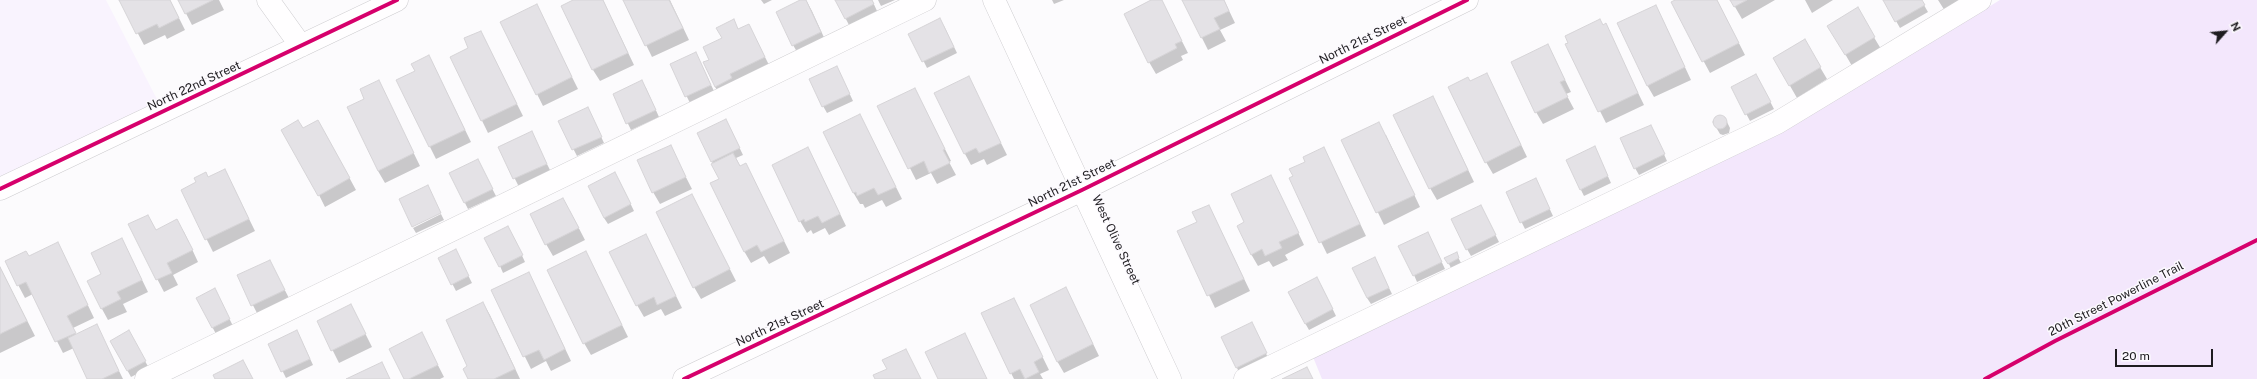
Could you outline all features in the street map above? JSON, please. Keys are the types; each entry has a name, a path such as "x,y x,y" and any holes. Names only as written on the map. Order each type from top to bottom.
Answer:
{"street":[{"path":"268,0 301,46"},
{"name":"North 22nd Street","path":"0,189 397,0"},
{"path":"146,379 924,0"},
{"name":"West Olive Street","path":"994,0 1170,379"},
{"name":"North 21st Street","path":"684,379 1082,190 1467,0"},
{"path":"1245,379 1777,123 1980,0"}],"shaded area":[{"path":"0,0 106,0 163,111 0,189"},
{"path":"2000,0 2257,0 2257,379 1322,379 1313,357 1788,129"}],"building":[{"path":"119,0 170,0 179,18 159,28 157,24 136,34"},
{"path":"178,0 213,0 185,14"},
{"path":"573,0 603,0 628,53 592,70 561,6"},
{"path":"623,0 669,0 683,28 645,46"},
{"path":"800,0 806,0 821,32 792,46 776,12"},
{"path":"835,0 872,0 874,4 845,19"},
{"path":"1151,0 1162,0 1182,41 1175,44 1177,48 1148,63 1124,14"},
{"path":"1182,0 1224,0 1229,11 1214,18 1220,29 1201,38"},
{"path":"1675,0 1717,0 1739,43 1702,62 1671,2"},
{"path":"1730,0 1747,0 1734,7"},
{"path":"1883,0 1922,0 1925,5 1895,22"},
{"path":"537,4 572,77 536,95 500,22"},
{"path":"1656,5 1685,67 1647,86 1617,23"},
{"path":"1858,7 1875,37 1845,55 1827,26"},
{"path":"940,18 954,47 922,62 908,34"},
{"path":"734,19 738,29 749,24 765,57 730,74 732,78 715,87 703,62 709,60 703,47 722,38 716,28"},
{"path":"1600,19 1603,25 1606,23 1638,93 1598,112 1565,44 1568,43 1565,36"},
{"path":"481,31 517,104 481,121 450,57 468,48 464,38"},
{"path":"1805,39 1821,67 1789,86 1773,58"},
{"path":"1548,44 1565,80 1560,82 1568,97 1535,113 1511,62"},
{"path":"696,52 711,85 685,97 670,64"},
{"path":"429,55 465,130 429,147 396,80 415,71 411,64"},
{"path":"837,66 850,94 822,107 809,79"},
{"path":"1487,73 1521,145 1485,163 1448,87 1468,77 1470,81"},
{"path":"1756,74 1771,102 1745,115 1731,87"},
{"path":"969,76 1001,143 979,153 976,148 964,154 934,93"},
{"path":"379,80 414,153 378,171 347,107 364,99 360,89"},
{"path":"642,80 656,110 626,124 613,94"},
{"path":"915,88 945,149 943,150 950,163 929,173 924,161 908,169 877,106"},
{"path":"1433,96 1468,170 1429,189 1393,115"},
{"path":"588,107 602,137 572,150 558,121"},
{"path":"860,114 896,187 878,195 874,188 857,196 856,192 853,193 823,132"},
{"path":"1720,115 1725,117 1727,122 1725,127 1720,129 1715,127 1713,122 1715,117"},
{"path":"726,119 740,148 711,162 697,133"},
{"path":"298,120 303,128 318,120 350,178 318,196 281,130"},
{"path":"1379,122 1415,195 1376,213 1341,140"},
{"path":"1651,125 1665,154 1634,169 1620,138"},
{"path":"532,131 547,164 513,179 498,147"},
{"path":"671,145 686,177 652,193 637,160"},
{"path":"1595,146 1608,176 1580,190 1566,160"},
{"path":"808,147 840,214 822,223 818,216 805,222 804,219 799,222 772,165"},
{"path":"1324,147 1360,224 1319,243 1289,178 1293,176 1289,169 1305,162 1303,157"},
{"path":"733,153 740,166 746,163 784,241 761,252 757,245 744,252 710,183 719,179 711,164"},
{"path":"478,159 493,189 464,203 449,173"},
{"path":"225,169 249,219 205,240 181,190 196,182 194,178 206,172 208,177"},
{"path":"615,172 631,204 604,218 588,186"},
{"path":"1271,175 1299,233 1279,242 1282,248 1265,256 1262,249 1251,255 1237,226 1244,222 1231,194"},
{"path":"1536,178 1550,209 1520,223 1506,192"},
{"path":"428,185 441,213 412,227 399,199"},
{"path":"692,194 730,269 693,288 656,212"},
{"path":"563,198 579,228 545,245 530,214"},
{"path":"1209,205 1244,279 1207,296 1177,231 1197,222 1192,212"},
{"path":"1481,205 1496,235 1466,250 1451,219"},
{"path":"148,215 156,230 177,219 193,250 167,263 172,273 156,280 128,224"},
{"path":"508,226 523,255 499,267 484,238"},
{"path":"1428,232 1442,262 1413,276 1398,246"},
{"path":"646,234 676,296 657,305 654,297 636,306 609,252"},
{"path":"122,238 142,280 117,292 121,299 101,309 87,281 101,274 91,253"},
{"path":"58,242 88,305 67,316 76,333 55,342 26,282 17,286 5,261 26,251 29,256"},
{"path":"456,249 469,276 451,285 438,258"},
{"path":"586,251 622,325 583,344 547,270"},
{"path":"1457,252 1459,258 1448,264 1444,258"},
{"path":"1375,257 1389,288 1367,298 1352,268"},
{"path":"270,260 285,290 251,306 237,275"},
{"path":"0,267 27,321 0,334"},
{"path":"529,272 565,349 544,360 539,350 523,357 491,290"},
{"path":"1317,277 1333,309 1305,324 1288,292"},
{"path":"1066,287 1093,344 1057,362 1030,305"},
{"path":"215,288 230,319 212,328 196,298"},
{"path":"1014,298 1043,357 1034,362 1039,372 1025,379 1020,369 1010,374 981,313"},
{"path":"483,302 515,369 494,379 468,379 463,369 467,366 446,320"},
{"path":"351,304 366,334 331,351 317,321"},
{"path":"1252,322 1267,353 1236,368 1221,337"},
{"path":"97,324 119,371 102,379 87,379 68,338"},
{"path":"129,330 146,361 127,371 110,341"},
{"path":"297,330 310,359 281,372 268,344"},
{"path":"422,332 438,365 409,379 404,379 389,349"},
{"path":"965,333 987,379 938,379 925,352"},
{"path":"906,349 921,379 875,379 873,375 887,369 882,360"},
{"path":"243,360 253,379 215,379 213,375"},
{"path":"382,362 390,379 346,379"},
{"path":"1307,367 1313,379 1282,379"}],"cycle path":[{"path":"0,189 397,0"},
{"path":"684,379 1082,190 1467,0"},
{"name":"20th Street Powerline Trail","path":"1985,379 2055,341 2257,240"}]}
